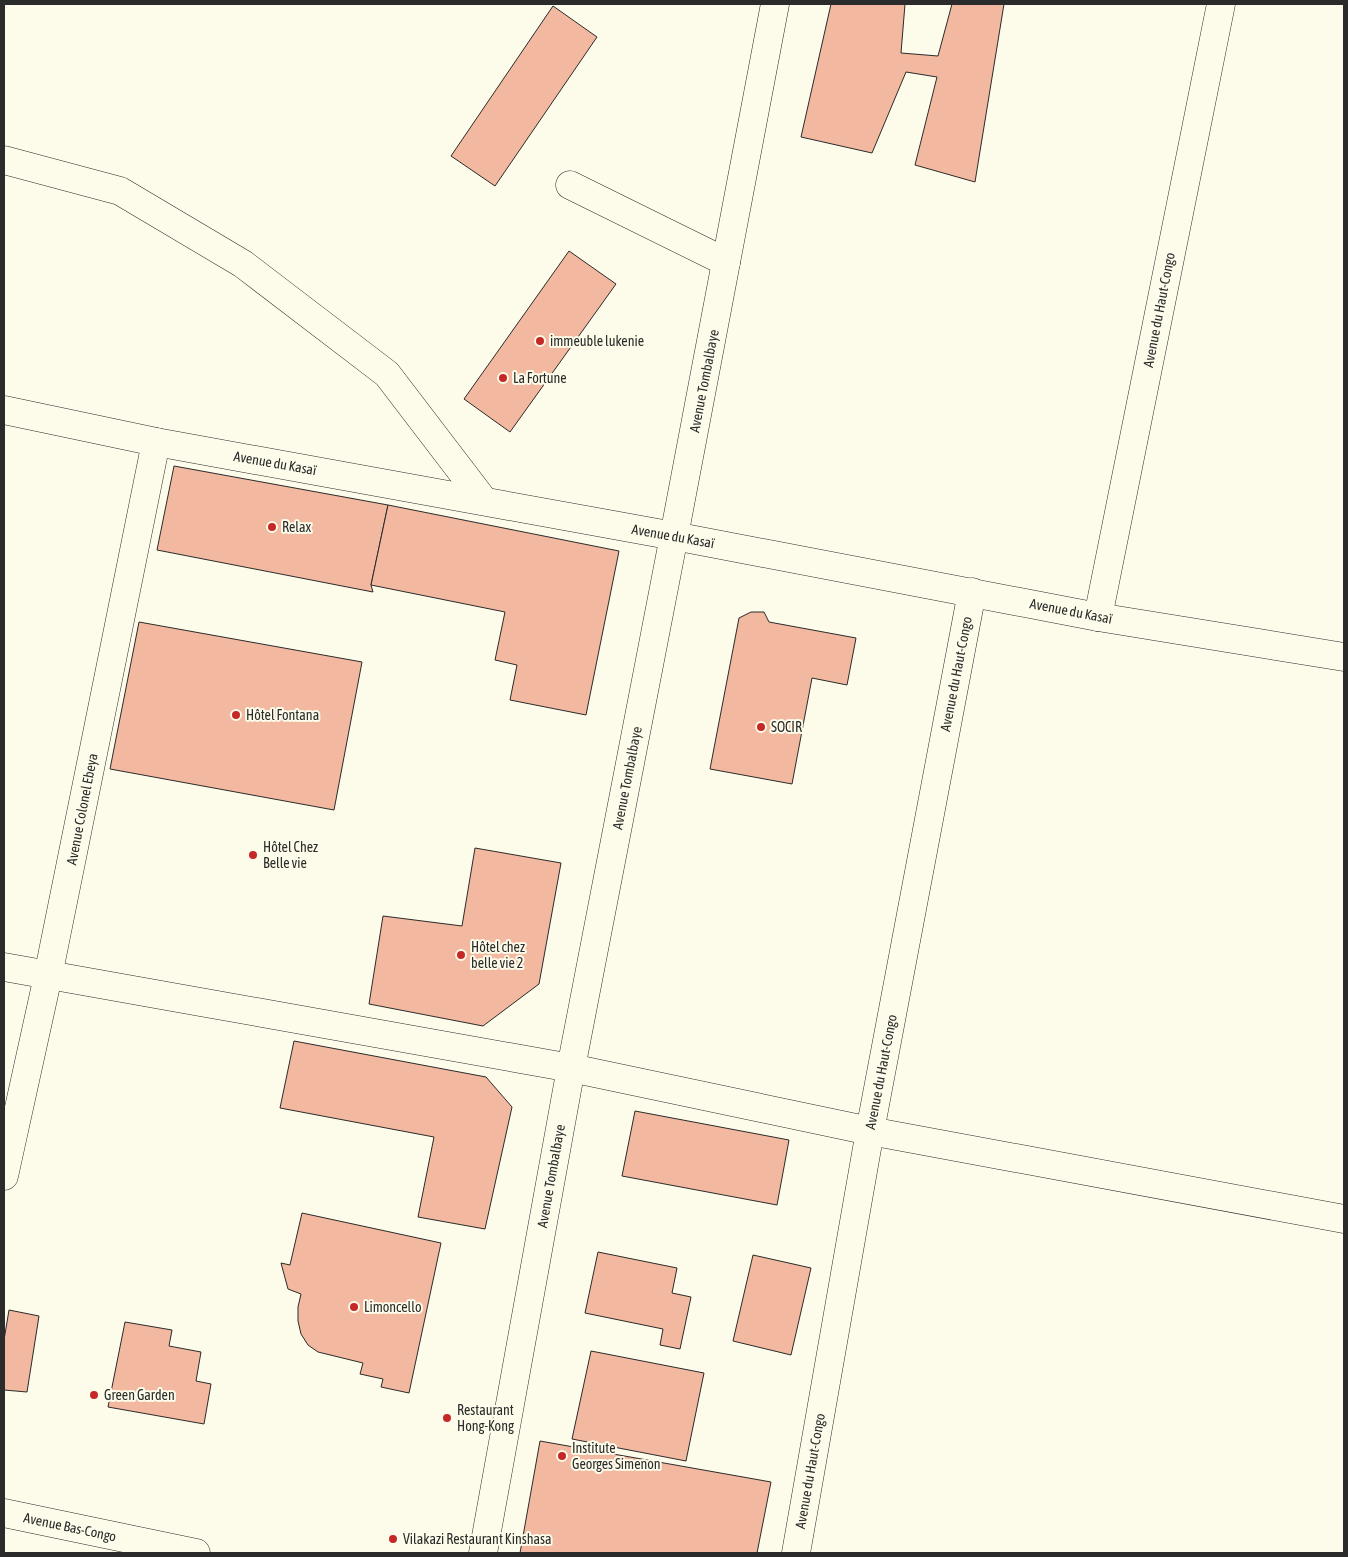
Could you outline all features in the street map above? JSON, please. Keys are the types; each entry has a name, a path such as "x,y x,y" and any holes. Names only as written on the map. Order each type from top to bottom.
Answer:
{"street":[{"name":"Avenue Tombalbaye","path":"483,1553 571,1068 775,4"},
{"name":"Avenue du Haut-Congo","path":"1098,617 1220,4"},
{"path":"4,160 120,191 242,264 387,374 484,501"},
{"path":"570,185 726,262"},
{"name":"Avenue du Kasaï","path":"4,410 156,442 674,536 1098,617 1344,657"},
{"name":"Avenue Colonel Ebeya","path":"4,1176 48,976 156,442"},
{"name":"Avenue du Haut-Congo","path":"796,1553 870,1131 972,592"},
{"path":"4,967 571,1068 870,1131 1344,1219"},
{"name":"Avenue Bas-Congo","path":"4,1513 196,1553"}],"building":[{"path":"831,4 905,4 901,53 938,56 952,4 1004,4 975,182 915,165 937,77 906,72 872,153 801,137"},
{"path":"553,6 597,37 495,186 451,156"},
{"name":"immeuble lukenie","path":"569,251 616,284 510,432 464,399"},
{"name":"Relax","path":"174,466 388,505 371,585 373,592 157,550"},
{"path":"388,505 619,551 586,715 510,700 517,665 495,660 505,612 371,585"},
{"name":"SOCIR","path":"751,612 764,612 769,622 856,638 847,685 812,678 792,784 710,769 739,618"},
{"name":"Hôtel Fontana","path":"139,622 362,662 334,810 110,769"},
{"name":"Hôtel chez belle vie 2","path":"475,848 561,863 539,984 483,1026 369,1004 383,916 462,926"},
{"path":"294,1041 486,1077 512,1107 485,1229 418,1217 434,1137 280,1108"},
{"path":"635,1111 789,1140 777,1205 622,1176"},
{"path":"302,1213 441,1243 409,1393 381,1387 383,1379 360,1374 363,1363 318,1352 308,1345 301,1334 298,1321 298,1307 301,1294 288,1289 281,1263 290,1265"},
{"path":"598,1252 677,1268 672,1293 691,1297 680,1349 660,1345 663,1329 585,1313"},
{"path":"753,1255 811,1268 791,1355 733,1341"},
{"path":"9,1310 39,1316 27,1392 4,1390 4,1340"},
{"path":"125,1322 172,1330 169,1346 201,1352 196,1381 211,1384 204,1424 108,1407"},
{"path":"591,1351 704,1373 686,1461 572,1439"},
{"path":"540,1441 771,1482 757,1553 520,1553"}],"place":[{"name":"immeuble lukenie","path":"540,341"},
{"name":"La Fortune","path":"503,378"},
{"name":"Relax","path":"272,527"},
{"name":"Hôtel Fontana","path":"236,715"},
{"name":"SOCIR","path":"761,727"},
{"name":"Hôtel Chez Belle vie","path":"253,855"},
{"name":"Hôtel chez belle vie 2","path":"461,955"},
{"name":"Limoncello","path":"354,1307"},
{"name":"Green Garden","path":"94,1395"},
{"name":"Restaurant Hong-Kong","path":"447,1418"},
{"name":"Institute Georges Simenon","path":"562,1456"},
{"name":"Vilakazi Restaurant Kinshasa","path":"393,1539"}]}
